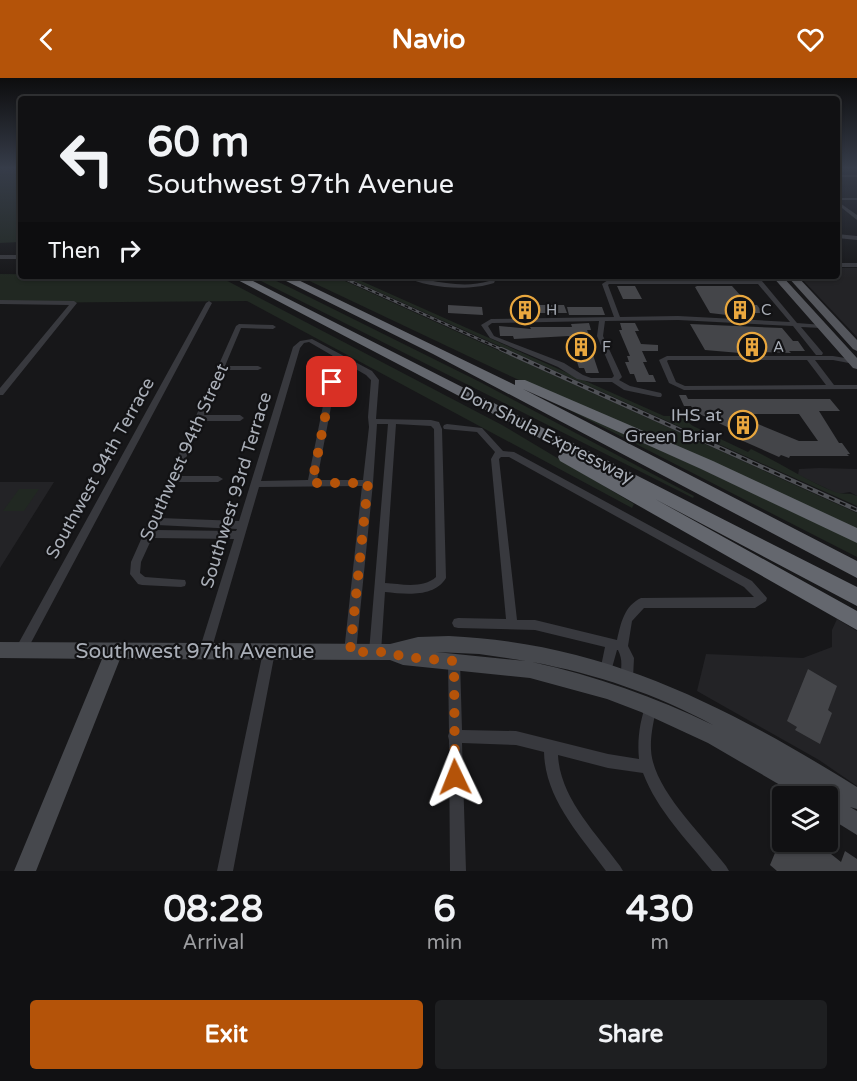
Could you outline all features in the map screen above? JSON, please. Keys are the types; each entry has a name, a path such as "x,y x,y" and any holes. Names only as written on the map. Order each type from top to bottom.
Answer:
{"highway":[{"name":"Don Shula Expressway","path":"241,279 524,423 857,597"},
{"name":"Don Shula Expressway","path":"287,279 438,351 857,570"},
{"path":"438,351 468,360 626,429 857,536"},
{"path":"524,423 546,445 857,621"}],"main road":[{"path":"780,279 855,363"},
{"path":"795,279 857,347"}],"street":[{"path":"841,204 857,218"},
{"path":"840,236 857,238"},
{"path":"0,257 18,257"},
{"path":"840,265 857,265"},
{"path":"417,279 433,284 483,285 492,279"},
{"path":"618,320 605,284 610,281 760,282 819,353"},
{"path":"0,302 74,303 0,393"},
{"name":"Southwest 94th Terrace","path":"21,650 209,303"},
{"path":"658,395 627,388 614,380 591,380 580,377 561,365 520,346 493,338 484,325 490,321 662,319 819,323"},
{"path":"662,319 666,327"},
{"path":"602,320 600,336 618,377 614,380"},
{"name":"Southwest 94th Street","path":"181,583 149,582 138,578 135,572 136,562 239,326 273,327"},
{"name":"Southwest 93rd Terrace","path":"205,651 297,347 304,341 314,342 338,355"},
{"path":"312,483 338,355 375,378 376,421 350,652"},
{"path":"855,363 834,358 666,358 663,360 673,383 684,388 857,387"},
{"path":"809,358 832,387"},
{"path":"221,368 258,368"},
{"path":"200,418 240,418"},
{"path":"376,421 435,423 438,429 441,579 429,588 381,587"},
{"path":"383,652 381,587 392,422"},
{"path":"447,427 479,430 500,453 511,454 748,584 762,598 752,603 641,603 627,618 606,671"},
{"path":"500,453 495,459 512,623"},
{"path":"173,479 218,479"},
{"path":"255,484 368,483"},
{"path":"154,521 241,530"},
{"path":"149,534 241,530"},
{"path":"458,623 512,623 553,628 617,645 628,658 627,678"},
{"name":"Southwest 97th Avenue","path":"0,650 383,652 403,657 516,651 606,671 627,678 653,697"},
{"path":"25,871 114,651"},
{"path":"225,871 269,652"},
{"path":"454,653 458,871"},
{"name":"Southwest 97th Avenue","path":"454,653 507,667 559,676 613,692 653,697 745,730 814,786"},
{"path":"653,697 645,741 648,766 660,792 721,871"},
{"path":"454,736 504,737 608,761 648,766"},
{"path":"550,746 552,769 558,785 576,816 615,871"},
{"name":"Southwest 97th Avenue","path":"838,798 857,799"},
{"name":"Southwest 97th Avenue","path":"838,807 857,824"}],"shaded area":[{"path":"0,204 18,204 18,242 0,243"},
{"path":"840,268 857,268 857,337 802,279 840,279"},
{"path":"0,274 18,274 18,279 224,279 502,425 634,504 632,508 247,301 0,303"},
{"path":"257,279 272,279 478,381 694,496 693,498"},
{"path":"305,279 341,279 857,513 857,533 506,374"},
{"path":"350,279 357,279 664,416 680,416 693,426 748,452 751,449 824,487 838,493 857,496 857,506"},
{"path":"538,394 857,540 857,557"},
{"path":"799,469 857,469 857,496 850,492 838,494 798,475"},
{"path":"0,482 54,482 0,568"},
{"path":"19,489 39,489 24,511 3,511"},
{"path":"837,619 857,631 857,786 819,760 697,691 706,654 803,658 832,647 832,630"}],"building":[{"path":"617,286 635,286 642,299 623,299"},
{"path":"732,286 749,305 757,305 763,313 742,313 744,317 710,313 695,287"},
{"path":"448,305 482,307 483,315 448,313"},
{"path":"525,305 564,305 567,313 527,313"},
{"path":"567,307 602,307 605,315 569,315"},
{"path":"589,323 591,330 587,330 591,340 588,340 599,373 586,373 584,368 579,368 569,336 514,339 513,336 500,336 499,326 531,329 530,327 572,327 571,324"},
{"path":"620,323 635,323 639,331 635,331 641,344 658,345 658,351 642,351 647,362 643,362 649,375 653,375 656,382 637,382 634,374 630,374 625,362 629,362 627,356 630,356 619,330 622,330"},
{"path":"690,324 782,328 793,341 798,341 805,351 789,351 791,353 739,351 740,353 705,350"},
{"name":"IHS at Green Briar","path":"679,395 686,395 688,399 830,399 840,411 819,411 839,443 842,443 850,454 847,454 849,456 790,456 789,458 781,455 779,457 734,437 738,432 695,412 691,406 684,406","holes":["734,414 799,414 818,441 799,441"]},
{"path":"808,669 837,686 828,710 832,713 820,744 795,730 797,727 787,721"},
{"path":"845,851 857,859 857,871 777,871 770,865 775,852 828,852 841,862"}],"railway":[{"path":"346,279 505,351"},
{"path":"501,349 857,510"}],"place":[{"name":"H","path":"525,310"},
{"name":"C","path":"740,310"},
{"name":"F","path":"581,347"},
{"name":"A","path":"752,347"},
{"name":"IHS at Green Briar","path":"743,425"}],"route":[{"path":"332,382 312,483 368,483 350,652 390,652 403,657 454,661 455,777"}]}
